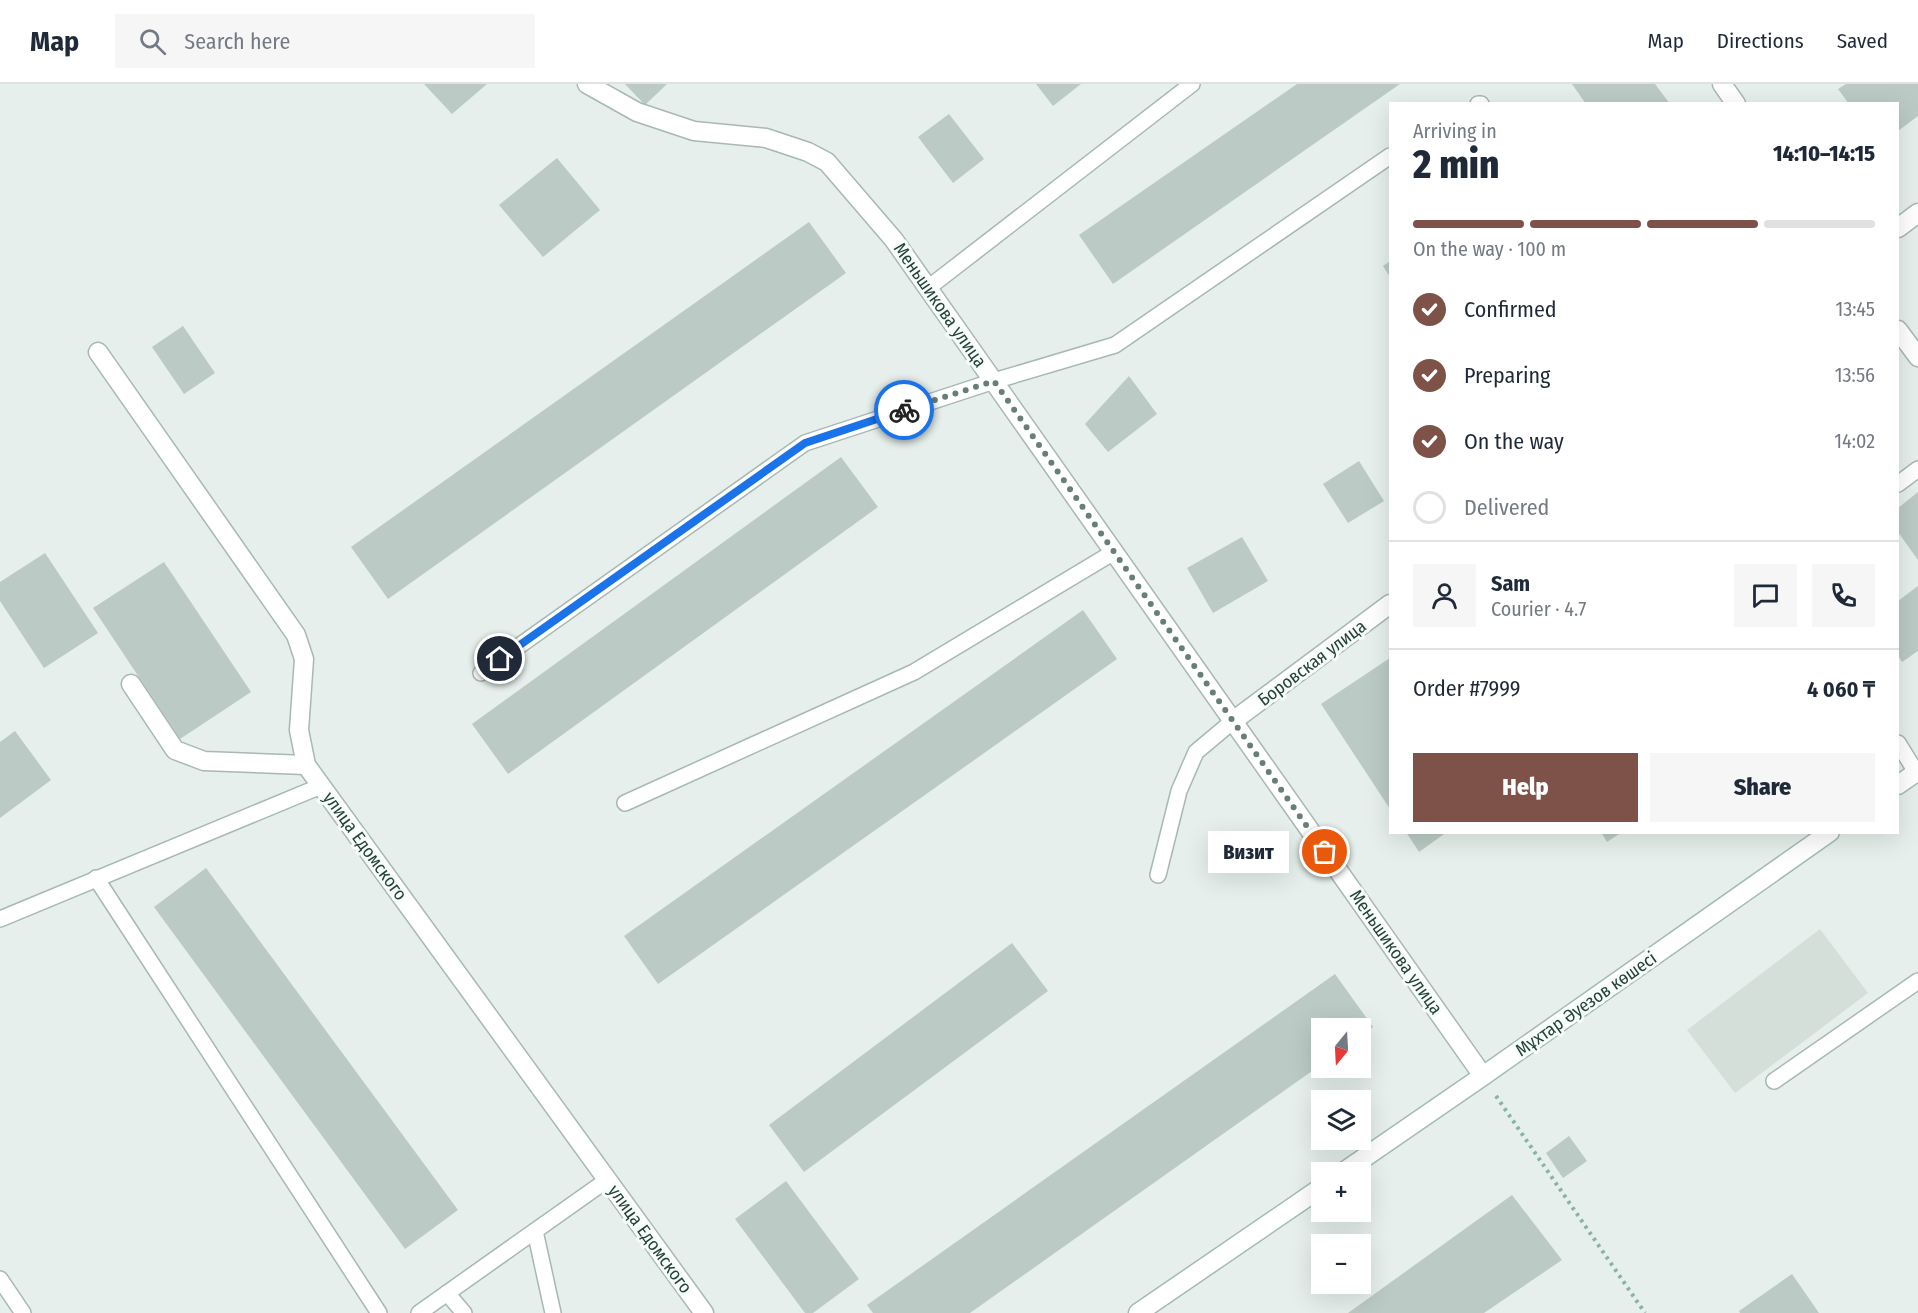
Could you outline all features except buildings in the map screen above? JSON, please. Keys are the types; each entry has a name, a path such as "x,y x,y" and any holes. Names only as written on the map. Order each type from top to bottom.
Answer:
{"street":[{"name":"Меньшикова улица","path":"587,84 637,112 694,131 766,138 808,152 827,162 894,240 1483,1076"},
{"path":"1899,227 1918,213"},
{"path":"1899,331 1918,357"},
{"name":"улица Едомского","path":"98,352 296,635 304,659 299,730 306,765 704,1313"},
{"name":"Боровская улица","path":"1233,721 1389,605"},
{"path":"131,684 175,750 204,761 306,765"},
{"path":"1899,784 1917,771"},
{"name":"Мұхтар Әуезов көшесі","path":"1358,1162 1827,834"},
{"path":"1138,1313 1311,1195"}],"lane":[{"path":"928,288 1192,84"},
{"path":"481,673 805,443 994,381 1115,345 1389,157"},
{"path":"1899,483 1918,468"},
{"path":"625,803 914,672 1113,552"},
{"path":"1158,875 1179,791 1196,752 1233,721"},
{"path":"1899,744 1917,771"},
{"path":"0,918 321,786"},
{"path":"96,878 379,1313"},
{"path":"1774,1081 1918,981"},
{"path":"419,1313 607,1180"},
{"path":"535,1231 553,1313"},
{"path":"0,1279 23,1313"},
{"path":"447,1293 464,1313"}],"path":[{"path":"1483,1076 1645,1313"}],"shaded area":[{"path":"1820,929 1868,993 1735,1093 1687,1030"}],"way so far":[{"path":"904,410 994,381 1325,852"}],"place":[{"name":"Визит","path":"1325,852"}],"route":[{"path":"500,659 805,443 904,410"}]}
